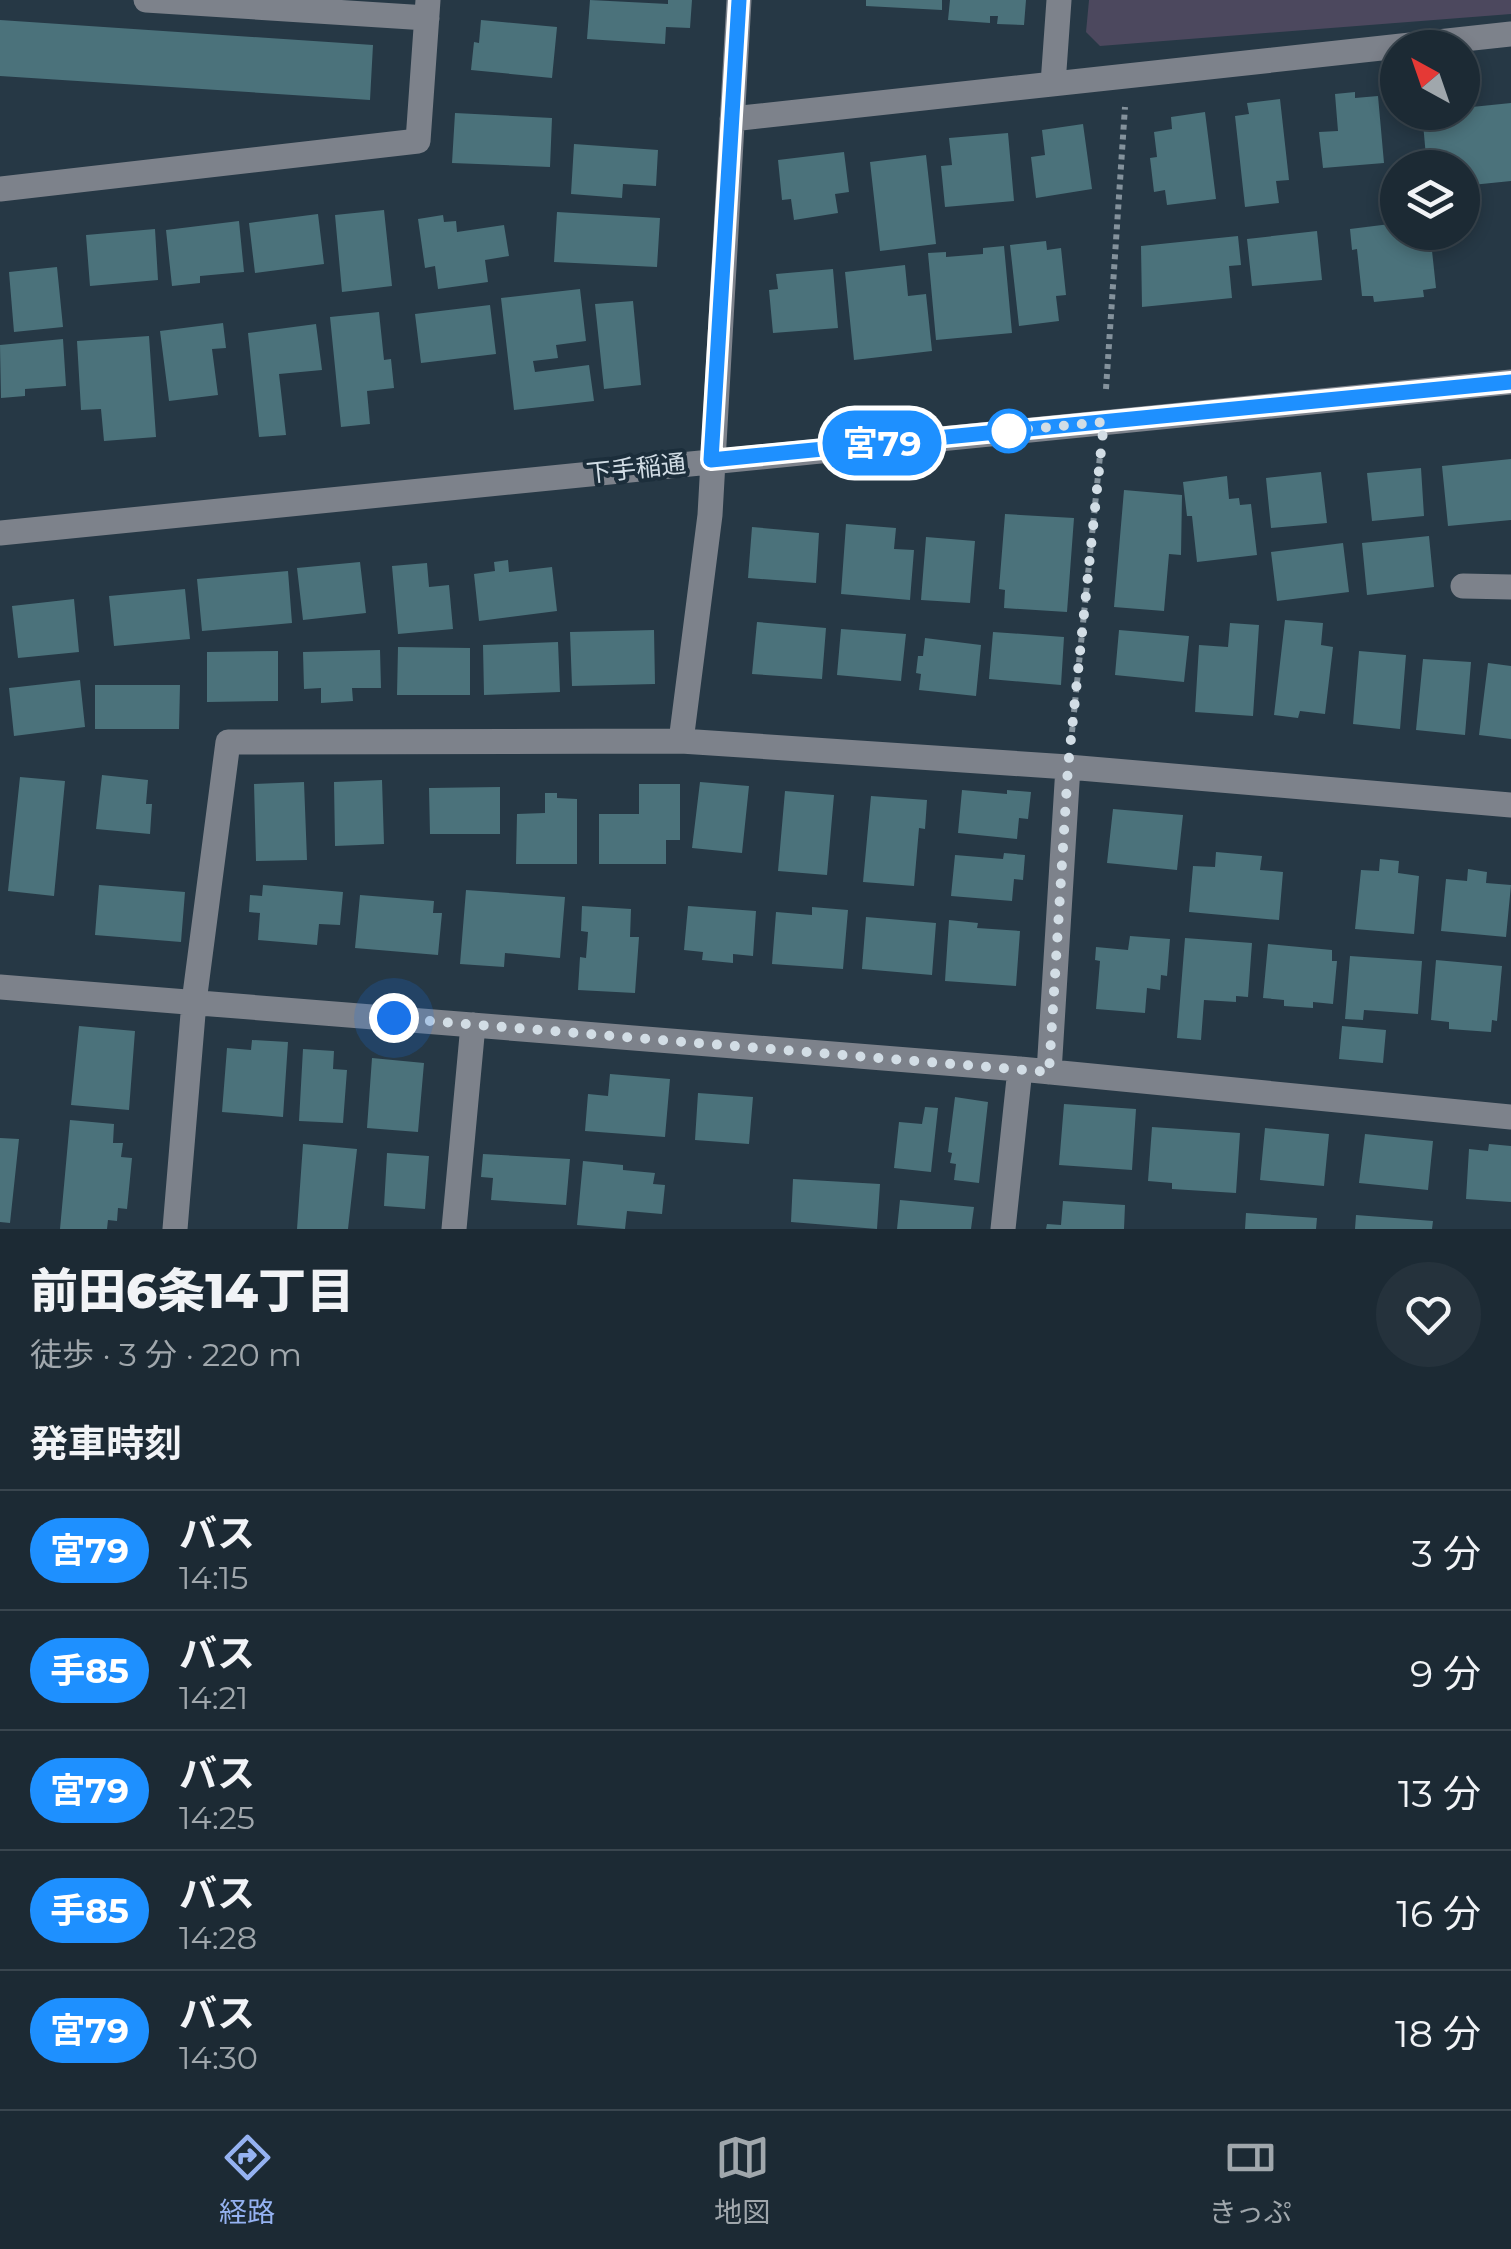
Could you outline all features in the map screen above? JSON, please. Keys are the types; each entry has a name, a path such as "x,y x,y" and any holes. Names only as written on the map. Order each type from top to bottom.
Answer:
{"street":[{"path":"0,189 418,141 427,9 146,0"},
{"path":"681,740 710,515 739,0"},
{"path":"1053,84 1059,0"},
{"path":"732,119 1511,34"},
{"name":"下手稲通","path":"0,532 1511,382"},
{"path":"1462,586 1511,587"},
{"path":"175,1229 194,1002 228,742 681,740 1068,767 1511,805"},
{"path":"1049,1072 1068,767"},
{"path":"0,987 1020,1069 1511,1117"},
{"path":"454,1229 473,1025"},
{"path":"1003,1229 1020,1069"}],"path":[{"path":"1068,767 1104,422 1127,76"}],"shaded area":[{"path":"1089,0 1511,0 1511,14 1100,46 1086,32"}],"building":[{"path":"590,0 668,4 668,0 692,0 690,28 666,27 665,44 587,39"},
{"path":"866,0 942,0 942,10 866,6"},
{"path":"950,0 1026,0 1024,25 997,24 998,16 990,16 990,23 948,20"},
{"path":"0,20 373,45 370,100 0,76"},
{"path":"481,20 557,27 552,78 471,70"},
{"path":"1355,92 1355,98 1378,96 1383,150 1380,163 1323,168 1319,132 1338,131 1335,94"},
{"path":"1280,99 1289,180 1276,181 1279,203 1245,207 1235,116 1249,114 1247,103"},
{"path":"1511,103 1511,181 1480,184 1480,150 1425,150 1424,130 1480,130 1480,106"},
{"path":"1205,112 1216,199 1167,205 1165,190 1154,192 1150,158 1157,157 1154,132 1172,129 1171,117"},
{"path":"455,113 552,118 550,167 452,163"},
{"path":"1083,124 1092,189 1036,198 1031,157 1045,155 1042,130"},
{"path":"1008,133 1014,201 945,207 941,166 952,165 949,138"},
{"path":"574,144 658,150 656,186 623,184 622,198 571,194"},
{"path":"844,152 849,192 835,194 838,213 794,220 791,199 782,200 778,160"},
{"path":"926,155 936,244 880,251 870,162"},
{"path":"384,210 392,286 342,292 335,215"},
{"path":"557,212 660,218 657,267 554,262"},
{"path":"318,214 324,264 255,273 249,223"},
{"path":"443,215 444,222 456,221 457,232 504,225 509,256 485,260 488,282 438,289 435,266 425,268 418,219"},
{"path":"239,221 244,272 200,276 200,283 172,286 166,230"},
{"path":"1380,225 1380,250 1432,250 1436,288 1423,290 1424,297 1374,302 1373,296 1362,296 1357,249 1352,250 1350,229"},
{"path":"155,229 158,280 90,286 86,235"},
{"path":"1317,231 1322,280 1252,286 1247,239"},
{"path":"1238,236 1241,265 1229,266 1232,298 1142,307 1141,246"},
{"path":"1046,241 1047,250 1061,248 1066,295 1056,296 1059,321 1019,326 1010,245"},
{"path":"1004,246 1012,333 936,340 928,253 946,252 946,257 983,254 983,248"},
{"path":"905,265 908,296 926,294 932,351 854,360 845,272"},
{"path":"57,267 63,327 14,332 9,272"},
{"path":"833,269 838,328 773,333 769,290 778,289 776,274"},
{"path":"580,289 586,341 556,345 558,358 533,361 535,372 589,365 594,401 514,410 501,298"},
{"path":"633,301 641,385 604,389 595,304"},
{"path":"490,305 496,354 421,363 415,314"},
{"path":"379,312 384,360 391,359 394,388 367,391 370,424 341,427 330,317"},
{"path":"223,323 226,348 212,349 218,395 169,401 160,331"},
{"path":"316,324 322,370 279,374 286,435 259,437 248,333"},
{"path":"149,336 156,437 104,441 101,409 81,410 77,341"},
{"path":"63,339 66,386 25,389 25,396 1,398 0,345"},
{"path":"1511,459 1511,520 1448,526 1442,466"},
{"path":"1421,468 1424,516 1372,521 1367,473"},
{"path":"1321,472 1327,523 1271,528 1266,478"},
{"path":"1227,476 1229,499 1239,498 1240,505 1251,504 1257,555 1197,562 1192,516 1187,516 1183,482"},
{"path":"1124,490 1182,495 1181,555 1169,554 1164,611 1114,607"},
{"path":"1005,514 1074,518 1067,612 1004,608 1005,590 999,589"},
{"path":"846,524 896,528 894,549 914,550 910,600 841,594"},
{"path":"752,527 819,533 816,583 748,578"},
{"path":"1429,536 1434,587 1367,595 1362,543"},
{"path":"926,537 975,541 970,603 921,600"},
{"path":"1343,543 1349,592 1277,601 1271,552"},
{"path":"508,560 509,572 552,567 557,611 479,621 474,574 495,571 494,562"},
{"path":"360,562 366,613 303,620 297,568"},
{"path":"427,563 429,587 449,585 453,629 398,634 392,566"},
{"path":"288,571 292,623 202,631 197,579"},
{"path":"185,589 190,639 114,646 109,596"},
{"path":"74,599 79,652 18,658 12,606"},
{"path":"1285,620 1323,623 1321,645 1333,647 1325,714 1300,711 1298,718 1274,715"},
{"path":"757,622 826,628 822,679 752,674"},
{"path":"1230,623 1259,625 1253,716 1195,712 1199,645 1228,647"},
{"path":"841,629 906,634 901,681 837,675"},
{"path":"654,630 655,684 572,686 570,632"},
{"path":"1119,630 1189,636 1184,682 1115,675"},
{"path":"993,632 1064,637 1061,685 989,679"},
{"path":"925,638 981,645 976,696 919,690 921,674 916,673"},
{"path":"558,642 560,692 484,695 483,645"},
{"path":"398,647 470,648 470,695 397,695"},
{"path":"380,650 381,688 352,688 353,701 321,703 321,688 304,689 303,652"},
{"path":"278,651 278,701 207,702 207,652"},
{"path":"1359,651 1406,655 1400,729 1353,724"},
{"path":"1423,659 1471,662 1465,735 1416,730"},
{"path":"1488,663 1511,666 1511,739 1479,735"},
{"path":"80,680 85,727 14,736 9,688"},
{"path":"95,685 180,685 179,729 95,729"},
{"path":"102,775 148,780 146,804 152,804 150,834 96,829"},
{"path":"20,777 65,781 54,896 8,891"},
{"path":"382,780 384,844 335,846 334,782"},
{"path":"304,782 307,860 256,861 254,784"},
{"path":"700,782 749,786 742,853 692,848"},
{"path":"639,784 680,784 680,840 666,840 666,864 599,864 599,814 639,814"},
{"path":"500,787 500,834 430,834 429,788"},
{"path":"962,790 1031,792 1028,819 1019,818 1017,839 958,833"},
{"path":"785,791 834,795 827,875 778,871"},
{"path":"545,793 577,799 577,864 516,864 517,814 545,813"},
{"path":"871,796 927,800 925,829 919,828 914,886 863,882"},
{"path":"1113,809 1183,815 1177,870 1107,863"},
{"path":"1216,852 1262,856 1260,870 1283,872 1279,920 1189,912 1193,866 1215,867"},
{"path":"1004,853 1025,855 1023,880 1014,879 1012,901 951,896 955,855 1003,859"},
{"path":"1380,859 1399,861 1398,873 1419,876 1414,934 1355,929 1361,870 1379,871"},
{"path":"1468,869 1487,872 1486,883 1511,885 1506,937 1441,931 1446,879 1467,881"},
{"path":"99,885 185,892 181,942 95,935"},
{"path":"263,885 343,892 340,925 319,924 317,945 258,940 260,913 249,912 250,895 262,896"},
{"path":"466,890 565,897 560,958 505,953 504,967 460,964"},
{"path":"360,895 434,901 433,913 442,913 438,955 355,948"},
{"path":"582,906 631,909 630,937 639,937 635,993 578,990 580,957 586,958 588,932 581,931"},
{"path":"688,906 756,911 753,956 733,954 733,963 702,960 703,952 684,950"},
{"path":"812,907 848,910 843,969 772,964 776,912 812,915"},
{"path":"866,917 936,923 932,975 862,969"},
{"path":"949,920 978,923 977,928 1020,931 1016,986 945,981"},
{"path":"1130,936 1170,939 1167,976 1161,975 1160,990 1147,988 1145,1013 1096,1009 1100,961 1095,960 1096,947 1128,950"},
{"path":"1185,938 1252,943 1248,997 1236,996 1236,1002 1204,1000 1201,1040 1177,1038"},
{"path":"1268,944 1332,950 1332,961 1337,961 1333,1004 1313,1002 1313,1008 1284,1006 1284,1000 1263,998"},
{"path":"1350,956 1422,961 1418,1014 1364,1010 1363,1020 1345,1019"},
{"path":"1436,960 1502,966 1497,1021 1492,1020 1491,1032 1449,1029 1449,1022 1431,1020"},
{"path":"79,1026 135,1031 129,1110 71,1105"},
{"path":"1342,1026 1386,1030 1383,1063 1339,1059"},
{"path":"252,1040 288,1042 283,1117 222,1112 227,1048 251,1050"},
{"path":"303,1049 334,1051 333,1069 347,1070 343,1123 299,1121"},
{"path":"372,1058 424,1063 418,1132 367,1128"},
{"path":"610,1074 670,1079 665,1137 585,1131 588,1094 608,1096"},
{"path":"698,1093 753,1097 749,1144 695,1140"},
{"path":"955,1097 988,1102 979,1183 954,1180 956,1164 950,1163 952,1153 948,1152"},
{"path":"1064,1104 1136,1109 1132,1170 1059,1165"},
{"path":"925,1107 938,1108 931,1172 894,1168 899,1122 922,1124"},
{"path":"70,1120 114,1124 113,1143 123,1143 121,1157 132,1158 127,1209 118,1208 117,1221 108,1220 107,1229 60,1229"},
{"path":"1152,1127 1240,1133 1236,1193 1172,1189 1172,1183 1148,1181"},
{"path":"1265,1128 1329,1134 1324,1186 1260,1180"},
{"path":"1365,1134 1433,1141 1428,1190 1359,1183"},
{"path":"0,1138 19,1139 10,1223 0,1222"},
{"path":"303,1144 357,1149 348,1229 297,1229"},
{"path":"1489,1144 1511,1146 1511,1202 1466,1199 1469,1149 1488,1151"},
{"path":"387,1153 429,1156 425,1209 384,1206"},
{"path":"483,1154 570,1159 566,1205 491,1200 493,1178 481,1177"},
{"path":"583,1161 655,1173 653,1184 665,1185 662,1214 627,1211 625,1229 577,1225"},
{"path":"793,1179 880,1184 877,1229 791,1222"},
{"path":"900,1200 974,1207 971,1229 897,1229"},
{"path":"1063,1201 1125,1205 1124,1229 1046,1229 1047,1224 1061,1225"},
{"path":"1246,1213 1317,1218 1316,1229 1245,1229"},
{"path":"1356,1215 1433,1221 1432,1229 1355,1229"}],"bus line":[{"name":"宮79","path":"739,0 711,460 1511,382"}],"route":[{"path":"394,1018 1049,1072 1068,767 1104,422 996,432 1009,431"}]}
